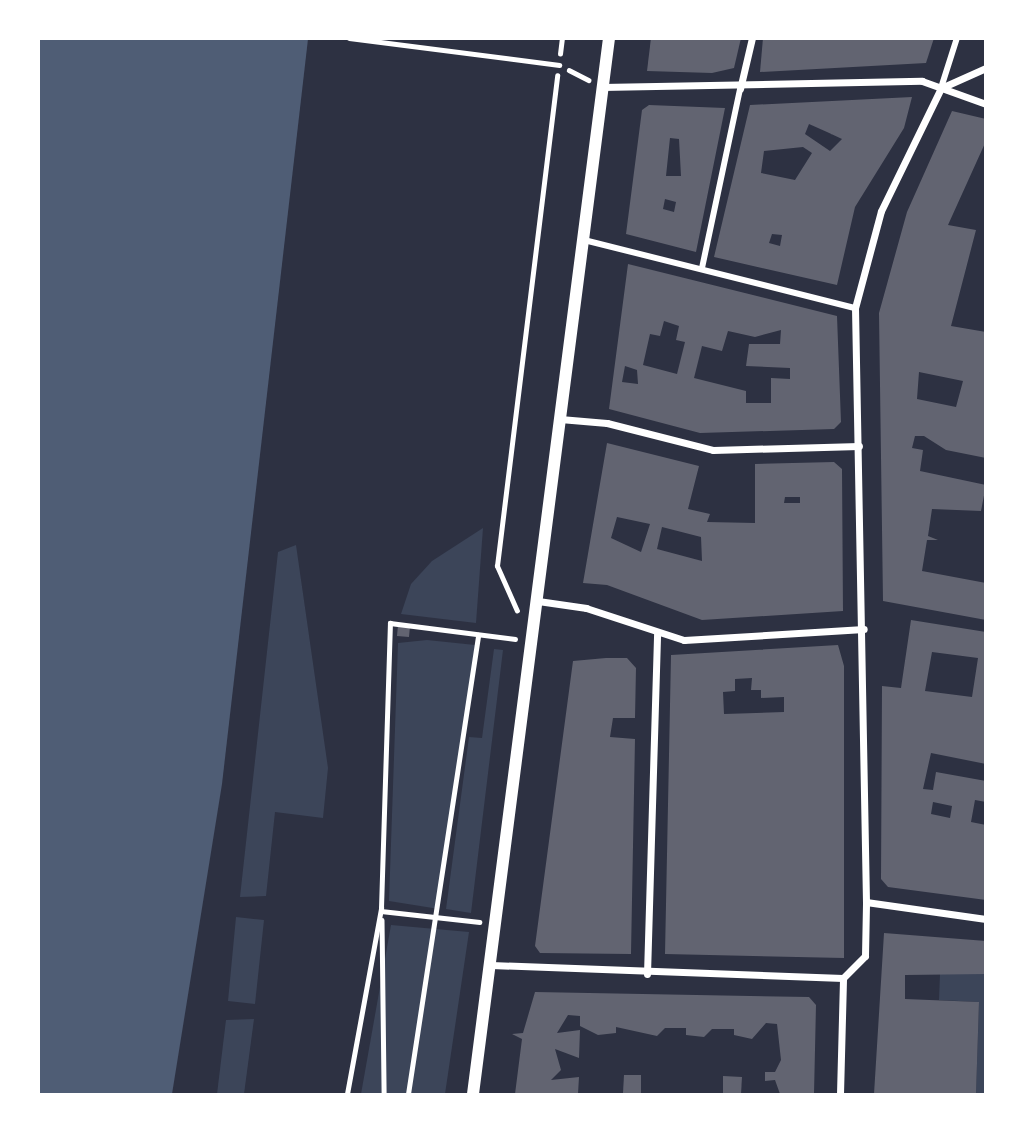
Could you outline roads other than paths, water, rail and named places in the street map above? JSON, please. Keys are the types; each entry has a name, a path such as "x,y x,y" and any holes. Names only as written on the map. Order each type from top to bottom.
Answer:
{"street":[{"path":"473,1094 609,38"},
{"path":"702,268 752,38"},
{"path":"840,1094 843,978 865,956 864,629 855,308 881,211 941,88 957,38"},
{"path":"941,88 985,68"},
{"path":"602,87 740,89 922,81 985,104"},
{"path":"584,240 855,308"},
{"path":"560,419 607,423 713,450 859,446"},
{"path":"538,601 586,608 684,640 864,629"},
{"path":"647,974 657,632"},
{"path":"866,902 985,919"},
{"path":"491,965 647,974 843,978"}],"lane":[{"path":"349,38 559,65"}]}
